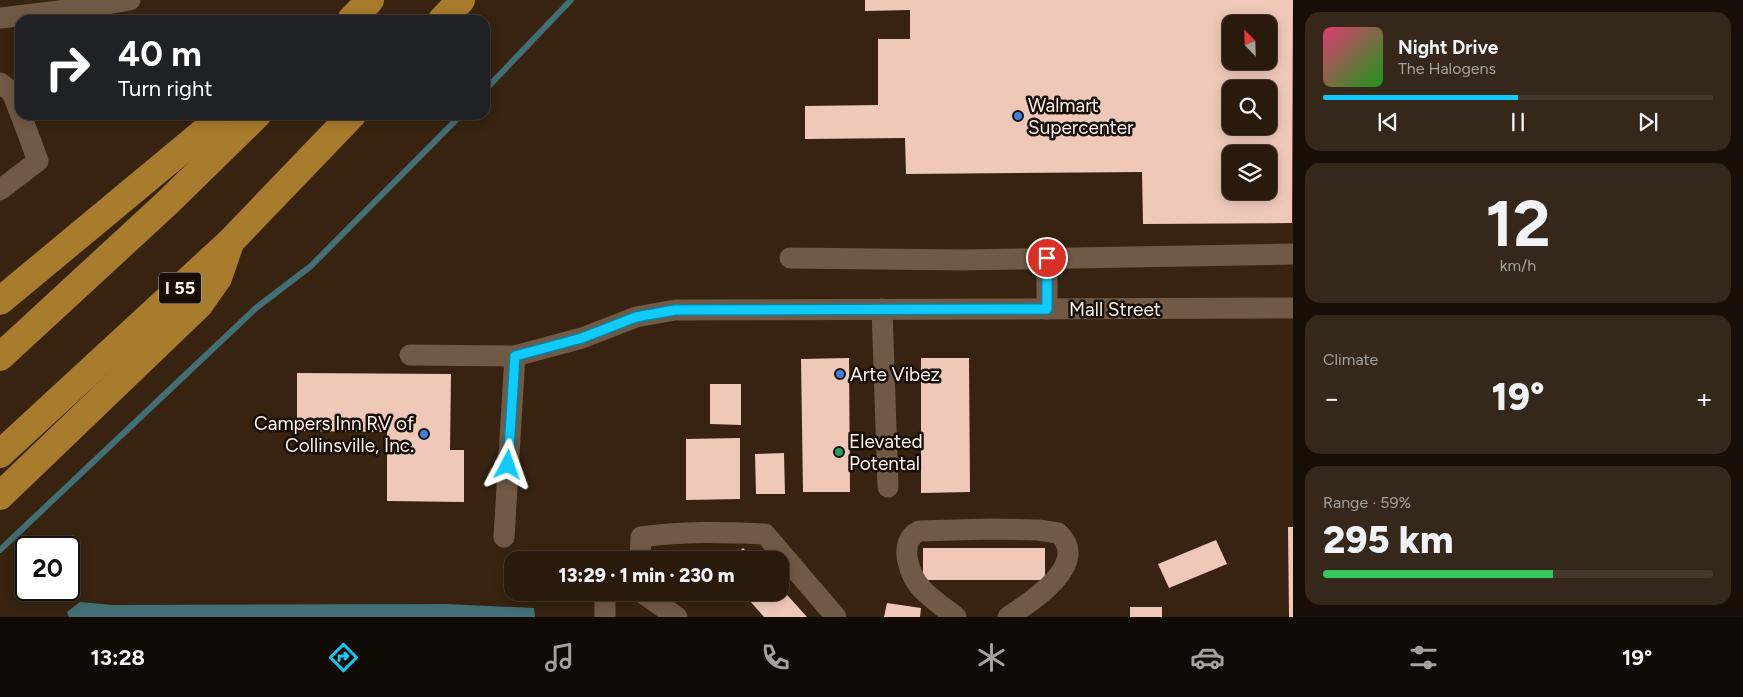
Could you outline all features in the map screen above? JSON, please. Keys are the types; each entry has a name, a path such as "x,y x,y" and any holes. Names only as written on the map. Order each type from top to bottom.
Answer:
{"highway":[{"path":"356,15 370,0"},
{"path":"447,15 461,0"},
{"path":"0,301 218,120"},
{"path":"0,357 167,203 252,120"},
{"name":"I 55","path":"0,454 231,241 347,120"},
{"path":"0,496 199,305 218,278 231,241"}],"street":[{"path":"25,15 91,7 129,0"},
{"path":"0,18 15,16"},
{"path":"0,84 12,92 15,100"},
{"path":"0,190 38,161 22,120"},
{"path":"790,258 963,260 1293,254"},
{"path":"1047,258 1047,309"},
{"name":"Mall Street","path":"410,355 515,356 582,338 636,317 675,310 1293,308"},
{"path":"882,309 888,487"},
{"path":"504,537 515,356"},
{"path":"956,617 922,590 915,581 907,554 908,541 911,535 919,531 990,529 1038,530 1058,533 1066,546 1067,559 1064,569 1058,578 1008,617"},
{"path":"640,551 641,537 678,532 765,534 780,551"},
{"path":"789,562 836,617"},
{"path":"605,601 605,617"},
{"path":"654,601 677,617"}],"water":[{"path":"80,602 112,605 445,604 534,608 535,617 69,617 67,612"}],"building":[{"name":"Walmart Supercenter","path":"865,0 1293,0 1292,223 1143,224 1142,172 906,174 905,138 805,139 805,106 878,105 878,39 910,39 910,10 865,11"},
{"path":"849,358 850,492 803,492 801,359"},
{"path":"921,358 969,358 970,492 921,493"},
{"path":"297,373 451,374 450,450 464,450 464,502 387,501 387,432 297,431"},
{"path":"710,384 741,384 741,425 710,424"},
{"path":"740,438 740,499 686,500 686,439"},
{"path":"784,453 785,494 756,494 755,454"},
{"path":"1288,527 1293,527 1293,617 1289,617"},
{"path":"1216,540 1227,564 1169,588 1158,564"},
{"path":"923,548 1045,548 1045,580 923,580"},
{"path":"789,597 807,617 764,617 750,601 789,601"},
{"path":"887,603 921,608 920,617 884,617"},
{"path":"1130,607 1162,607 1162,617 1130,617"}],"waterway":[{"path":"490,85 571,0"},
{"path":"0,550 256,308 311,266 456,120"}],"place":[{"name":"Walmart Supercenter","path":"1018,116"},
{"name":"Arte Vibez","path":"840,374"},
{"name":"Campers Inn RV of Collinsville, Inc.","path":"424,434"},
{"name":"Elevated Potental","path":"839,452"}],"route":[{"path":"508,465 515,356 582,338 636,317 675,310 1047,309 1047,258"}]}
